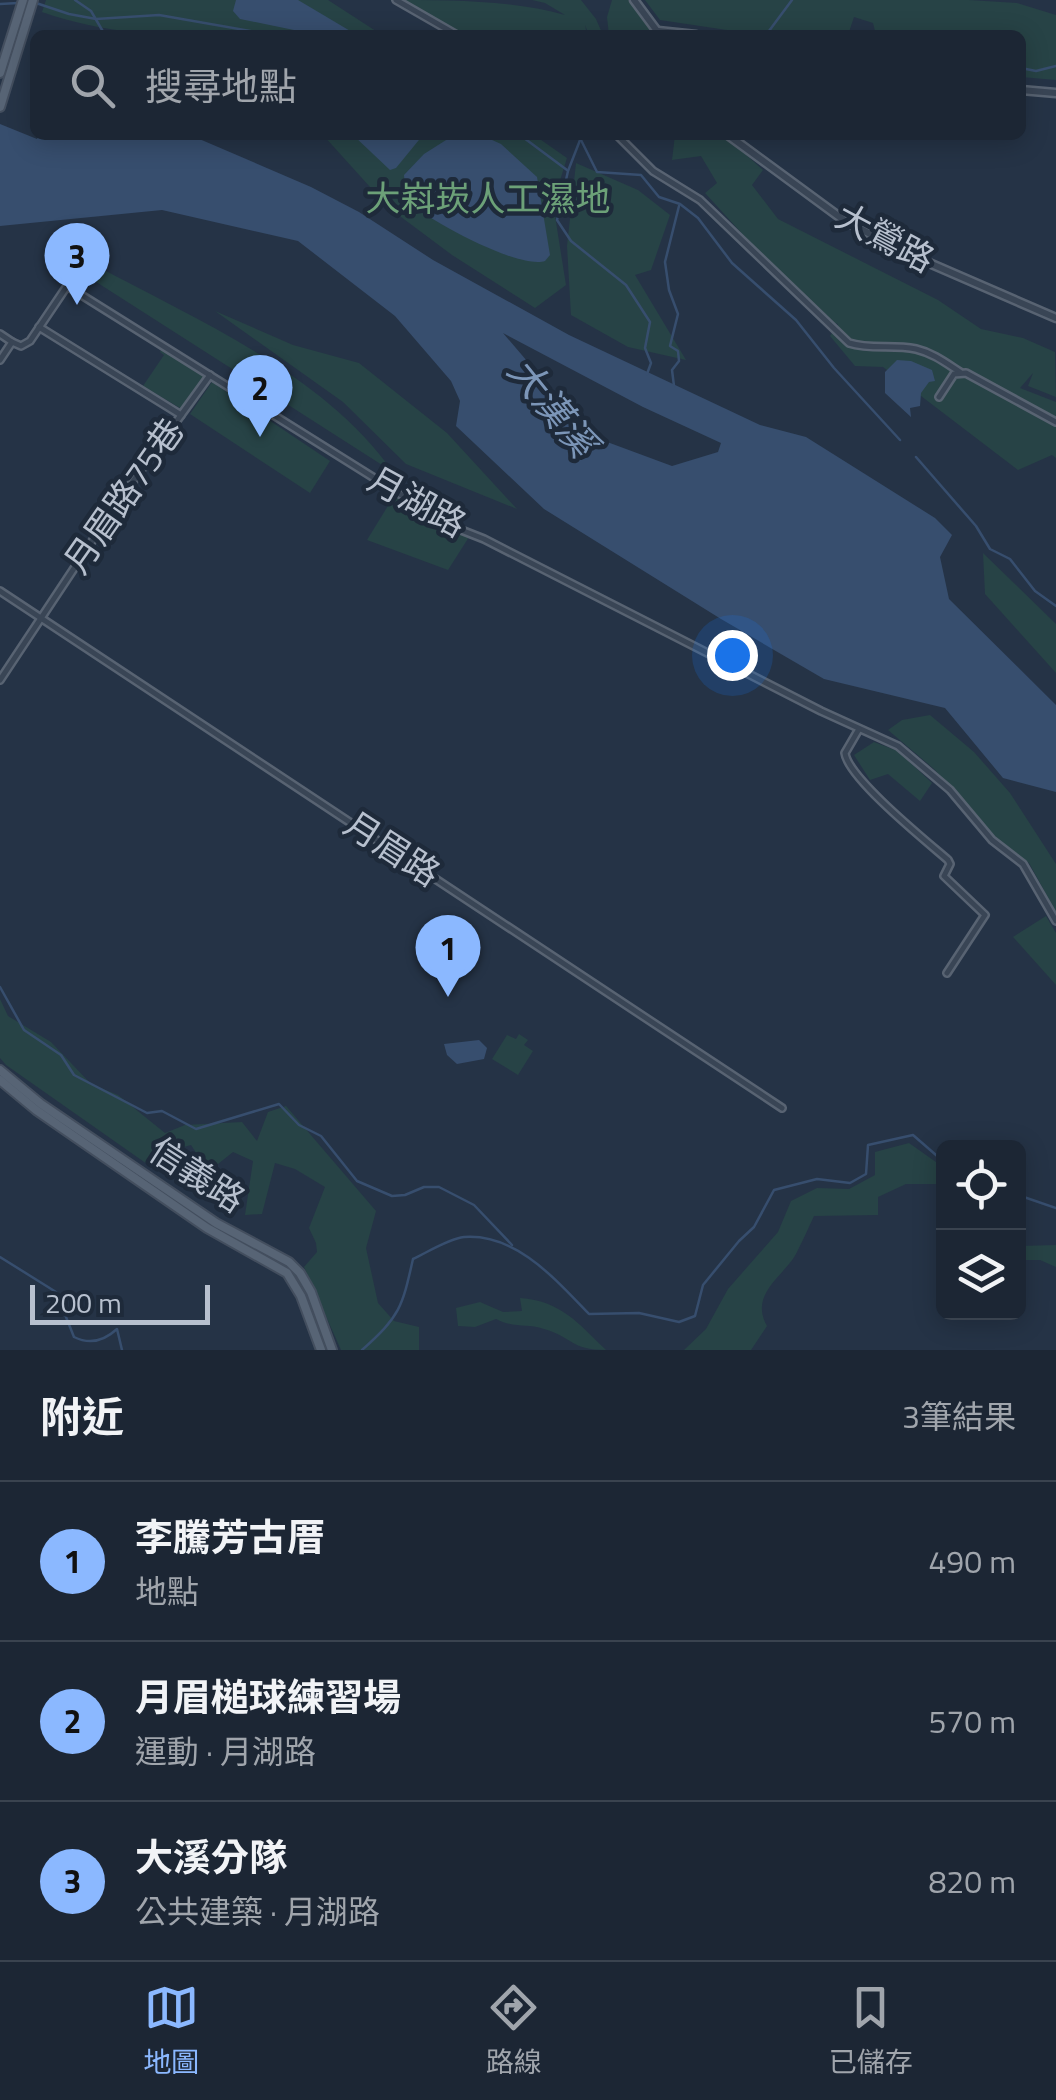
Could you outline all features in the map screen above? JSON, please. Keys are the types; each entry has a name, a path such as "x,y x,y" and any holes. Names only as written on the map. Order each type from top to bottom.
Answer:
{"main road":[{"path":"0,73 23,0"},
{"path":"0,106 33,0"},
{"name":"信義路","path":"0,1070 39,1107"},
{"name":"信義路","path":"0,1080 287,1273 302,1296 320,1350"},
{"name":"信義路","path":"222,1232 289,1262 300,1273 332,1350"}],"street":[{"path":"396,0 448,30"},
{"path":"634,0 657,30"},
{"path":"1026,91 1056,94"},
{"path":"621,140 653,171 700,200 848,344 912,348 934,355 1056,422"},
{"name":"大鶯路","path":"735,140 859,229 1056,318"},
{"name":"月湖路","path":"12,342 21,346 30,341 67,286 451,526 484,538 898,746 950,790 992,840 1023,864 1056,921"},
{"path":"38,327 180,415"},
{"path":"0,334 12,342 0,360"},
{"path":"939,397 950,378 960,372"},
{"name":"月眉路75巷","path":"0,680 210,376"},
{"name":"月眉路","path":"0,591 782,1108"},
{"path":"859,729 845,754 848,763 886,805 948,860 944,876 985,915 947,973"},
{"path":"30,1119 39,1107"}],"green space":[{"path":"46,0 328,0 374,30 117,30 42,12"},
{"path":"390,0 502,4 565,15 532,0 581,0 601,30 587,30 585,25 586,30 441,30"},
{"path":"612,0 629,0 650,30 608,30"},
{"path":"645,0 1017,3 1056,15 1056,80 1026,77 1026,30 875,30 873,23 854,17 850,30 727,30 660,20"},
{"name":"大嵙崁人工濕地","path":"328,140 541,140 567,158 553,203 566,285 535,308 452,255 389,208"},
{"path":"674,140 730,140 763,170 752,185 778,219 938,300 981,329 1023,338 1055,352 1056,397 1028,386 1033,373 1020,388 1056,402 1056,458 1052,455 1018,470 883,367 855,366 830,336 838,324 831,322 767,261 705,193 717,183 701,156 672,160"},
{"path":"576,163 638,190 670,215 651,270 635,275 686,360 628,347 571,315 567,246"},
{"path":"65,262 95,265 256,352 331,406 393,472"},
{"path":"215,311 293,345 359,363 447,433 517,509 406,464 343,402"},
{"path":"163,347 209,376 185,411 143,386 164,355 160,352"},
{"path":"212,382 330,461 310,493 190,414"},
{"path":"394,496 469,537 448,570 367,540"},
{"path":"983,553 1056,624 1056,673 985,594"},
{"path":"930,715 974,752 1010,793 1056,864 1056,912 1029,863 999,842 934,769 888,730 902,720"},
{"path":"874,742 898,751 932,783 920,801 888,774 870,780 854,755"},
{"path":"1046,916 1056,933 1056,985 1013,937"},
{"path":"0,999 8,1016 51,1042 91,1084 118,1095 165,1133 185,1125 242,1122 257,1141 268,1112 286,1106 376,1211 366,1248 378,1303 394,1321 419,1327 419,1350 341,1350 304,1267 317,1252 309,1228 325,1187 295,1169 275,1163 262,1214 245,1215 253,1161 233,1152 213,1168 202,1162 191,1145 162,1153 147,1164 6,1065 0,1058"},
{"path":"519,1034 528,1040 524,1045 533,1051 518,1075 492,1059 507,1035 516,1039"},
{"path":"909,1143 936,1162 936,1184 906,1184 878,1197 878,1215 814,1216 796,1254 765,1295 762,1304 767,1326 751,1350 684,1350 706,1329 728,1289 778,1232 791,1201 817,1188 849,1189 875,1175 875,1152"},
{"path":"1056,1245 1056,1267 1040,1260 1026,1260 1026,1246"},
{"path":"520,1298 558,1309 606,1350 585,1348 554,1332 496,1319 475,1327 458,1326 456,1308 480,1302 503,1312 522,1311"}],"water":[{"path":"236,0 298,0 349,30 294,30 240,19 233,11"},
{"name":"大漢溪","path":"0,124 30,136 30,140 202,140 359,212 433,260 569,335 760,425 806,437 935,518 952,535 940,557 949,599 1056,705 1056,792 1003,778 945,708 824,679 544,509 456,426 460,401 451,381 395,316 298,241 162,210 0,226","holes":["503,333 721,443 718,452 672,466 591,436"]},
{"path":"358,140 419,140 390,170"},
{"path":"446,140 492,140 501,144 537,177 550,255 545,261 533,262 496,251 406,200 404,175 424,154"},
{"path":"897,360 932,370 935,381 929,382 921,393 920,406 910,408 911,417 885,393 885,372"},
{"path":"479,1040 487,1048 484,1059 457,1064 447,1055 444,1044"}],"waterway":[{"path":"75,0 91,11 102,30"},
{"path":"770,30 792,0"},
{"path":"0,4 18,3"},
{"path":"36,3 96,19 159,15 244,30"},
{"path":"1026,69 1056,66"},
{"path":"527,140 567,170"},
{"path":"580,140 557,220 571,241 626,285 650,322 645,348 651,363 647,374"},
{"path":"581,140 597,172 641,175 659,197 680,204 698,218 732,263 796,320 900,440"},
{"path":"674,386 672,370 679,361 678,351 670,346 678,314 665,262 679,206"},
{"path":"916,457 976,526 990,549 1010,559 1035,591 1056,606"},
{"path":"0,987 24,1030 61,1055 74,1075 147,1113 162,1111 196,1129 279,1104 299,1125 321,1136 357,1181 392,1196 439,1187 474,1205 512,1245"},
{"path":"362,1350 398,1310 413,1259 451,1240 483,1238 518,1251 549,1274 589,1314 639,1313 679,1322 695,1316 703,1285 754,1227 774,1190 817,1179 850,1183 866,1174 868,1145 913,1135 936,1155"},
{"path":"1026,1198 1056,1208"},
{"path":"0,1257 56,1292 74,1337 97,1340 117,1329 122,1350"}],"place":[{"name":"大溪分隊","path":"77,305"},
{"name":"月眉槌球練習場","path":"260,437"},
{"name":"李騰芳古厝","path":"448,997"}]}
